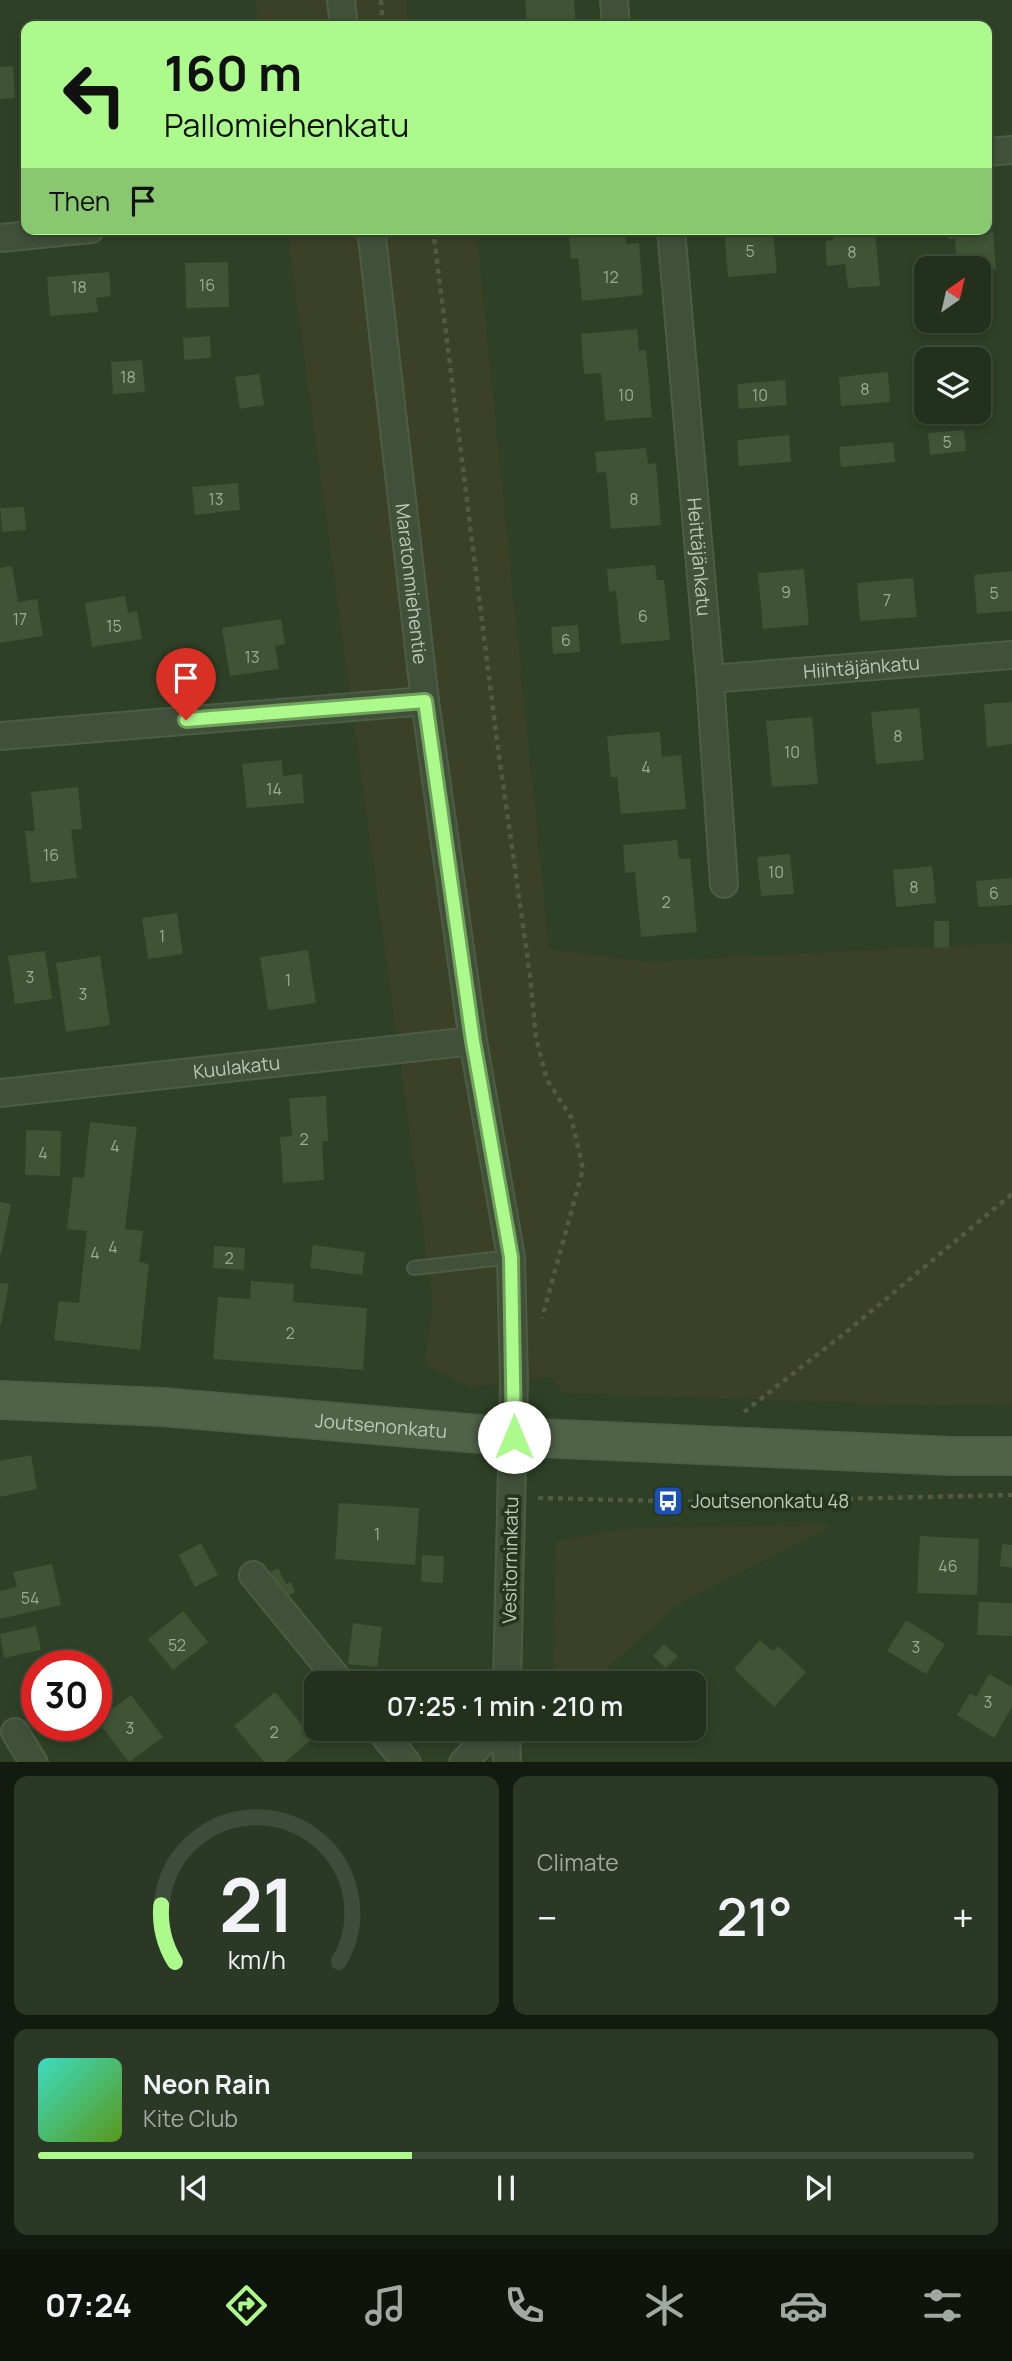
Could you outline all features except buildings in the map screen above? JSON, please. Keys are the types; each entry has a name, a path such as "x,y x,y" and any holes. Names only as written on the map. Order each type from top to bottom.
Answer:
{"main road":[{"name":"Joutsenonkatu","path":"0,1400 163,1407 514,1437 952,1456 1012,1456"}],"street":[{"path":"341,0 343,21"},
{"path":"614,0 616,21"},
{"path":"992,152 1012,150"},
{"path":"0,238 30,235"},
{"name":"Maratonmiehentie","path":"372,235 425,701 473,1041 511,1257 514,1437"},
{"name":"Heittäjänkatu","path":"672,235 710,680 724,884"},
{"name":"Hiihtäjänkatu","path":"710,680 1012,655"},
{"path":"0,736 425,701"},
{"name":"Kuulakatu","path":"0,1093 473,1041"},
{"name":"Vesitorninkatu","path":"507,1671 514,1437"},
{"path":"253,1575 331,1671"},
{"path":"15,1732 34,1762"},
{"path":"389,1741 407,1762"},
{"path":"463,1762 483,1741"},
{"path":"506,1741 507,1762"}],"lane":[{"path":"414,1268 511,1257"}],"path":[{"path":"381,0 383,21"},
{"path":"434,235 496,741 530,975 536,1038 547,1080 571,1117 583,1169 541,1321"},
{"path":"702,1445 845,1333 1012,1194"},
{"path":"512,1497 702,1502 1012,1495"}],"green space":[{"path":"255,0 406,0 408,21 258,21"},
{"path":"288,235 477,235 549,949 644,962 1012,943 1012,1403 934,1405 563,1393 550,1377 471,1387 425,1365 433,1302"},
{"path":"833,1525 675,1606 604,1671 554,1671 556,1541 635,1528"}],"place":[{"name":"Joutsenonkatu 48","path":"668,1501"}],"route":[{"path":"186,720 425,701 473,1041 511,1257 514,1437"}]}
